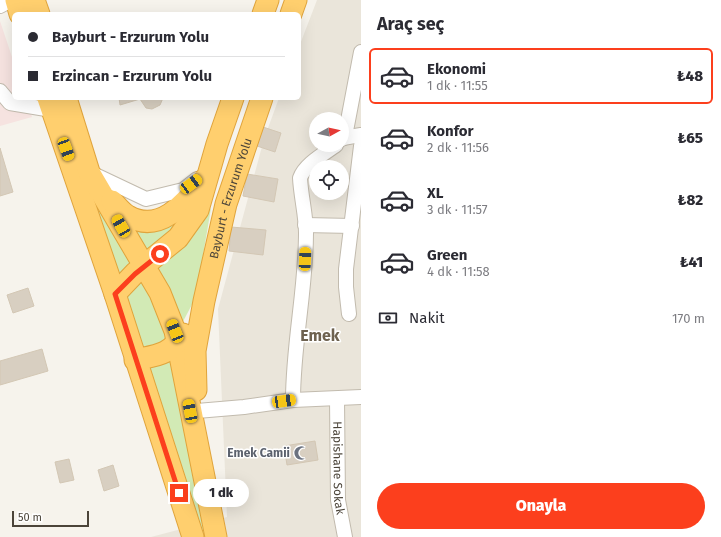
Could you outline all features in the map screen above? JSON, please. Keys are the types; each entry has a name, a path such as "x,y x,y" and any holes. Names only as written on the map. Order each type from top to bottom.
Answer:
{"highway":[{"path":"16,0 19,12"},
{"path":"34,0 38,12"},
{"path":"264,12 268,0"},
{"path":"292,12 296,0"},
{"path":"115,294 135,274 178,238 198,210 232,100"},
{"name":"Bayburt - Erzurum Yolu","path":"196,439 197,411 195,351 204,301 226,204 261,100"},
{"path":"55,102 89,172 160,293 175,331 216,537"},
{"path":"55,102 193,537"},
{"path":"89,172 109,199 128,216 146,221 168,217 188,200 209,171"},
{"name":"Bayburt - Erzurum Yolu","path":"136,360 163,354 177,344 204,301"}],"street":[{"path":"0,6 10,0"},
{"path":"349,115 361,52"},
{"path":"0,91 5,102 55,102"},
{"path":"349,138 361,135"},
{"path":"349,314 346,269 361,146"},
{"path":"293,400 295,352 305,259 305,225 300,178 302,173 327,152"},
{"path":"305,225 352,226"},
{"path":"197,411 244,407 293,400 361,397"},
{"name":"Hapishane Sokak","path":"337,399 338,500 345,537"}],"shaded area":[{"path":"317,0 361,0 361,537 151,537 227,517 218,309 264,139 278,100 301,100 301,42"},
{"path":"0,21 12,57 12,100 27,100 32,117 0,126"}],"green space":[{"path":"88,188 137,265 119,283"},
{"path":"211,208 196,297 179,329 153,267 194,231"},
{"path":"177,219 182,225 147,251 134,230"},
{"path":"142,282 150,288 169,332 166,345 156,351 139,348 124,303 128,291 134,283"},
{"path":"173,359 206,537 203,537 147,364"}],"building":[{"path":"119,100 137,100 120,105"},
{"path":"141,100 162,100 160,105 152,109 146,108"},
{"path":"260,126 281,133 275,152 254,145"},
{"path":"0,148 13,192 0,196"},
{"path":"247,174 278,179 274,202 243,196"},
{"path":"231,227 266,230 263,255 229,251"},
{"path":"28,288 34,306 13,313 7,295"},
{"path":"42,349 48,371 0,385 0,361"},
{"name":"Emek Camii","path":"315,441 318,460 287,465 284,446"},
{"path":"69,459 74,480 60,483 55,462"},
{"path":"113,465 119,486 104,491 98,470"}],"place":[{"name":"Emek Camii","path":"301,453"}],"district":[{"name":"Emek","path":"320,335"}],"route":[{"path":"160,254 135,274 115,294 179,493"}]}
